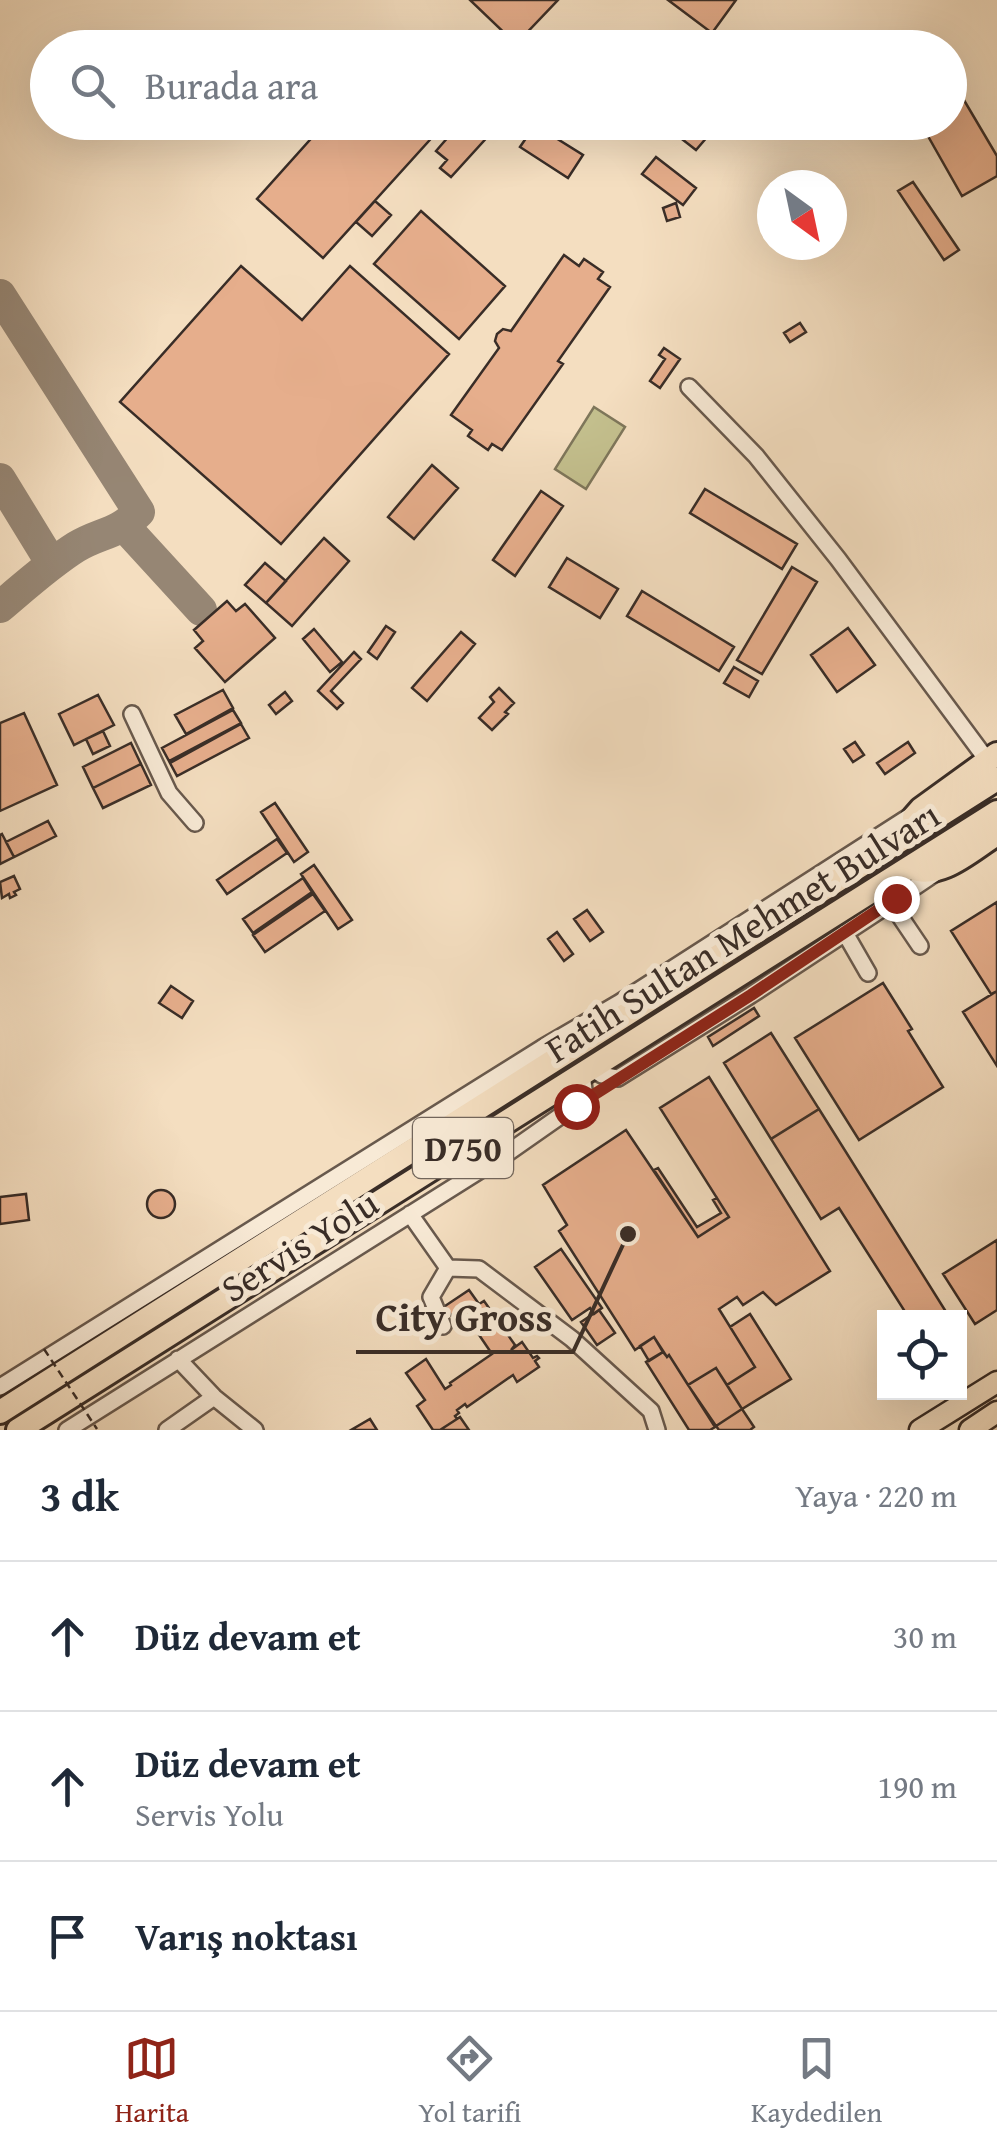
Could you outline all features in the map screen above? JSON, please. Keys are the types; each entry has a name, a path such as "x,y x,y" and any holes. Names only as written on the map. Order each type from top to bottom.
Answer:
{"highway":[{"path":"888,846 921,809 994,764"},
{"name":"Fatih Sultan Mehmet Bulvarı","path":"0,1412 553,1050 608,1026 888,846 994,764"},
{"name":"Fatih Sultan Mehmet Bulvarı","path":"18,1430 997,812"},
{"path":"906,871 929,873 997,834"}],"main road":[{"path":"920,1430 997,1382"},
{"path":"970,1430 997,1412"}],"street":[{"path":"689,388 756,456 994,764"},
{"path":"132,714 170,794 195,823"},
{"name":"Fatih Sultan Mehmet Bulvarı","path":"608,1026 620,1003 921,809"},
{"path":"576,1106 587,1070 618,1078 957,859"},
{"path":"891,904 906,871"},
{"path":"891,904 920,946"},
{"path":"845,933 868,973"},
{"path":"553,1050 620,1003"},
{"name":"Fatih Sultan Mehmet Bulvarı","path":"0,1387 49,1350 553,1050"},
{"name":"Servis Yolu","path":"67,1430 618,1078"},
{"path":"410,1214 448,1268"},
{"path":"443,1326 431,1297 448,1268"},
{"path":"448,1268 479,1270 572,1339 651,1411 657,1430"},
{"path":"178,1359 214,1397 256,1430"},
{"path":"167,1430 214,1397"}],"path":[{"path":"49,1350 97,1430"}],"shaded area":[{"path":"594,407 625,427 586,489 555,469"}],"building":[{"path":"470,0 558,0 529,30 501,30"},
{"path":"668,0 736,0 714,30 708,30"},
{"path":"967,105 997,156 997,176 962,196 930,140 967,140"},
{"path":"310,140 430,140 323,258 257,199"},
{"path":"446,140 485,140 451,177 440,168 447,160 436,151"},
{"path":"525,140 559,140 583,155 568,178 520,147"},
{"path":"683,140 705,140 696,150"},
{"path":"656,157 696,188 683,205 642,174"},
{"path":"913,182 959,250 944,260 898,191"},
{"path":"375,201 391,215 372,236 356,222"},
{"path":"676,203 680,217 667,221 663,208"},
{"path":"421,211 505,286 459,339 374,264"},
{"path":"564,255 579,266 584,259 603,272 598,279 610,287 558,361 563,364 502,450 492,444 488,450 468,436 472,430 451,415 499,348 497,334 503,329 511,331"},
{"path":"241,266 302,320 350,266 449,354 281,544 120,402"},
{"path":"800,323 806,332 790,342 784,333"},
{"path":"664,348 680,359 660,388 650,381 665,359 659,355"},
{"path":"432,465 458,488 414,539 388,517"},
{"path":"705,489 797,544 782,569 690,513"},
{"path":"541,491 563,506 515,576 493,560"},
{"path":"324,538 349,561 292,626 266,603"},
{"path":"567,558 618,589 600,618 549,587"},
{"path":"265,563 286,581 266,603 245,585"},
{"path":"792,567 817,582 762,674 737,660"},
{"path":"642,591 734,647 719,671 627,616"},
{"path":"227,601 236,611 245,604 275,638 225,682 195,648 203,641 194,630"},
{"path":"386,626 395,632 377,659 368,652"},
{"path":"848,628 875,665 837,692 811,655"},
{"path":"314,629 342,662 330,672 303,639"},
{"path":"461,632 475,644 427,701 412,688"},
{"path":"354,652 361,659 331,691 343,703 337,709 318,691"},
{"path":"734,667 758,681 749,697 724,683"},
{"path":"499,688 514,703 492,730 479,718 494,702 490,697"},
{"path":"223,690 233,708 186,734 175,715"},
{"path":"285,692 292,701 276,714 269,705"},
{"path":"98,695 114,725 74,745 59,714"},
{"path":"233,710 241,723 169,761 162,748"},
{"path":"24,713 57,785 0,811 0,723"},
{"path":"241,724 249,738 177,776 170,763"},
{"path":"103,731 110,746 93,754 86,739"},
{"path":"855,742 864,755 853,762 844,749"},
{"path":"908,742 915,753 885,774 877,763"},
{"path":"131,743 141,764 93,788 83,767"},
{"path":"141,764 151,785 103,808 93,788"},
{"path":"275,803 308,852 294,862 261,812"},
{"path":"48,821 56,836 14,857 6,842"},
{"path":"0,835 14,857 0,864"},
{"path":"277,839 287,853 227,894 217,880"},
{"path":"314,865 352,920 338,929 301,874"},
{"path":"14,876 20,889 10,898 9,894 2,898 0,882"},
{"path":"303,878 312,892 253,933 243,919"},
{"path":"313,894 325,911 265,952 253,935"},
{"path":"997,902 997,991 991,994 951,931"},
{"path":"587,910 603,932 590,941 574,919"},
{"path":"557,932 573,954 564,961 548,939"},
{"path":"883,983 943,1087 859,1140 795,1038"},
{"path":"171,986 193,1001 182,1018 159,1003"},
{"path":"997,991 997,1066 963,1012"},
{"path":"754,1008 759,1016 713,1046 708,1037"},
{"path":"771,1033 819,1109 771,1139 724,1063"},
{"path":"709,1077 830,1271 776,1305 763,1292 743,1305 737,1297 719,1309 755,1367 727,1385 716,1368 688,1385 654,1337 635,1350 559,1231 567,1225 543,1185 626,1130 698,1237 729,1217 660,1108"},
{"path":"819,1109 945,1310 904,1310 839,1208 821,1219 771,1139"},
{"path":"658,1168 697,1227 721,1213 713,1200 717,1198 729,1217 698,1237 654,1170"},
{"path":"161,1190 171,1194 175,1204 171,1214 161,1218 151,1214 147,1204 151,1194"},
{"path":"26,1194 29,1220 0,1224 0,1197"},
{"path":"997,1240 997,1310 975,1324 943,1274"},
{"path":"561,1249 602,1308 594,1314 590,1308 572,1320 535,1267"},
{"path":"469,1290 479,1304 484,1301 515,1345 511,1350 522,1342 533,1358 539,1358 535,1361 539,1367 517,1382 513,1375 457,1410 457,1419 433,1430 417,1406 425,1400 406,1373 426,1359 445,1389 492,1354 471,1323 461,1330 445,1306"},
{"path":"599,1310 615,1333 597,1345 581,1322"},
{"path":"750,1314 791,1379 742,1409 727,1385 755,1367 730,1327"},
{"path":"654,1337 663,1352 649,1361 640,1346"},
{"path":"663,1352 669,1355 715,1427 689,1430 646,1362"},
{"path":"716,1368 742,1409 716,1426 688,1385"},
{"path":"742,1409 754,1427 719,1430 716,1426"},
{"path":"460,1417 469,1430 440,1430 457,1419"},
{"path":"370,1419 377,1430 351,1430"}],"taxiway":[{"path":"0,295 139,512 123,525 66,554 0,607"},
{"path":"0,479 52,564"},
{"path":"125,527 201,610"}],"place":[{"name":"City Gross","path":"628,1234"}],"route":[{"path":"576,1106 896,898"}]}
